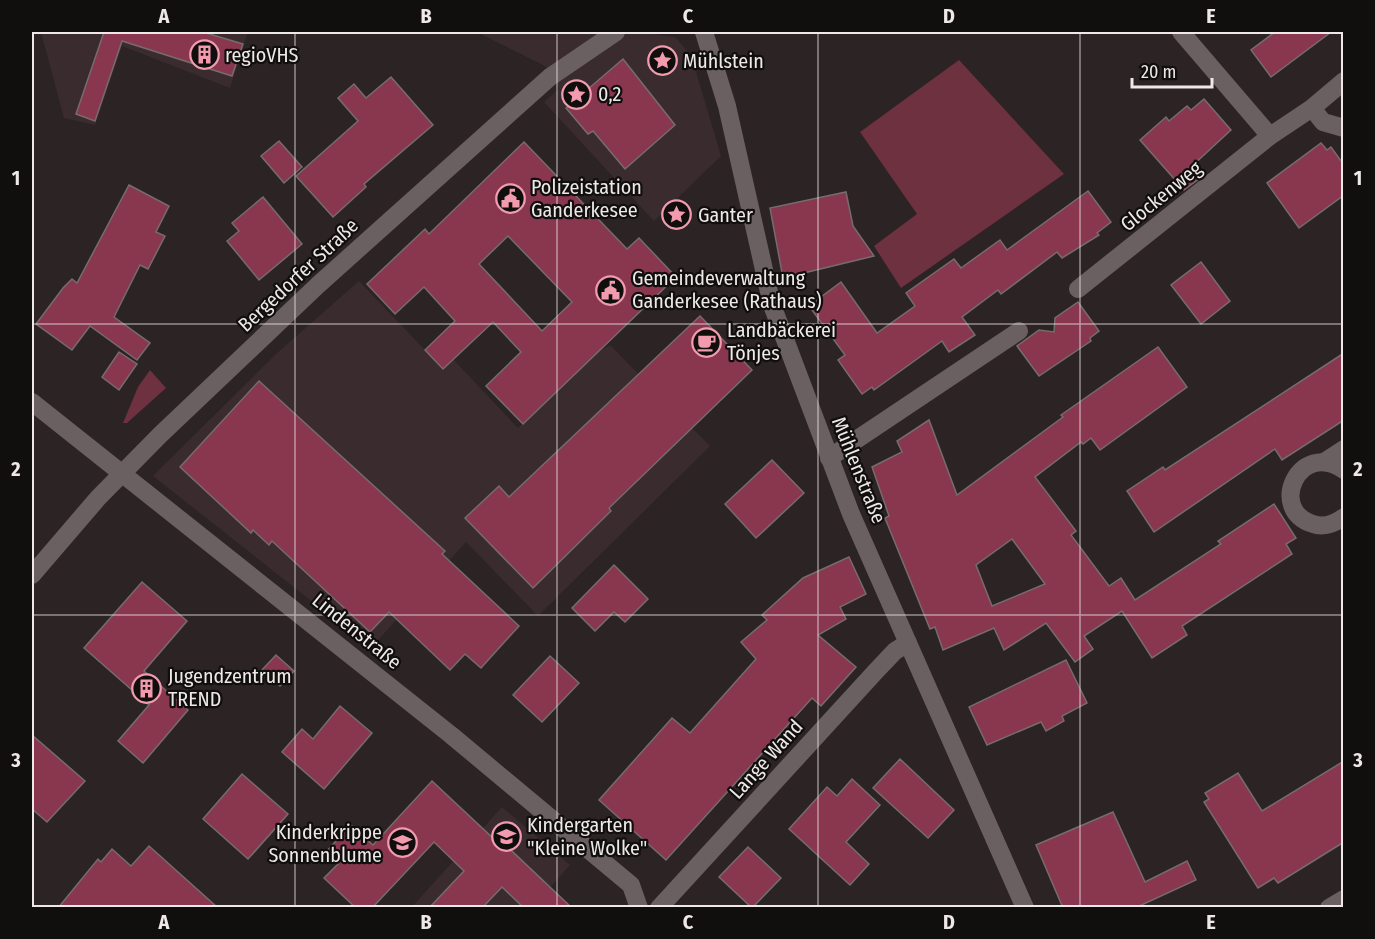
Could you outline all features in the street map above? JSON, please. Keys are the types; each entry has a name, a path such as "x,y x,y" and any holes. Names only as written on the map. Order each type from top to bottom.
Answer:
{"street":[{"name":"Bergedorfer Straße","path":"32,574 123,472 318,285 550,77 616,32"},
{"name":"Mühlenstraße","path":"704,32 727,106 772,306 829,458 1024,908"},
{"path":"1181,32 1270,136"},
{"name":"Glockenweg","path":"1078,289 1270,136 1312,108 1344,81"},
{"path":"1312,108 1323,122 1344,128"},
{"path":"829,458 1019,331"},
{"name":"Lindenstraße","path":"32,402 123,472 503,777 631,885 639,908"},
{"path":"1341,524 1316,525 1305,521 1292,505 1290,495 1296,475 1314,463 1324,462 1344,449"},
{"path":"1324,462 1344,470"},
{"name":"Lange Wand","path":"659,908 876,671 895,651 908,643"},
{"path":"1329,908 1344,899"}],"shaded area":[{"path":"41,32 248,32 230,88 122,46 95,125 64,118"},
{"path":"477,32 639,32 675,37 691,55 721,156 654,221 544,102 559,89 545,66"},
{"path":"959,60 1064,174 901,288 874,246 917,214 860,132"},
{"path":"359,281 442,368 453,359 518,428 601,350 610,345 710,446 538,616 466,542 371,648 153,476 276,354"},
{"path":"150,370 166,388 127,423 123,423 138,387"},
{"name":"Kindergarten \"Kleine Wolke\"","path":"502,807 570,865 533,907 411,908"}],"building":[{"path":"104,32 203,32 243,44 232,76 122,41 95,121 76,114"},
{"path":"1275,32 1331,32 1271,77 1251,50"},
{"path":"623,59 675,125 625,169 593,131 588,134 566,108"},
{"path":"391,77 433,125 364,184 366,187 333,217 296,176 358,121 338,98 354,84 366,98"},
{"path":"1204,99 1231,130 1191,167 1200,178 1184,190 1140,140 1166,117 1169,121 1187,106 1191,110"},
{"path":"279,141 302,167 284,183 261,156"},
{"name":"Gemeindeverwaltung Ganderkesee (Rathaus)","path":"524,142 627,249 639,238 676,277 523,424 486,386 521,352 493,322 443,369 425,350 455,321 424,287 395,314 367,284 425,229 429,234","holes":["508,236 572,302 542,331 479,264"]},
{"path":"1321,143 1327,150 1331,147 1344,165 1344,195 1299,228 1267,183"},
{"path":"129,185 169,206 156,232 165,236 148,269 140,265 114,317 150,343 137,360 90,326 72,350 36,324 72,279 77,283"},
{"path":"1088,191 1111,222 1097,233 1099,235 1062,258 1057,252 1001,294 998,290 962,317 975,335 949,352 942,341 874,390 872,387 862,394 838,360 845,355 809,306 841,282 877,333 915,306 906,293 954,259 961,268 1000,240 1007,250"},
{"path":"846,192 853,226 874,256 783,278 770,208"},
{"path":"263,197 302,244 259,280 227,241 239,231 232,223"},
{"path":"1201,262 1230,301 1201,324 1171,285"},
{"path":"1078,302 1099,331 1090,338 1091,341 1039,376 1017,346 1039,330 1054,332 1055,318"},
{"path":"700,316 752,370 609,508 611,511 533,588 465,518 499,486 509,497"},
{"path":"1158,347 1187,387 1100,450 1091,438 1083,444 1081,442 1035,477 1076,531 1071,535 1109,586 1121,578 1135,600 1221,544 1218,541 1274,504 1296,538 1286,544 1292,554 1182,626 1187,635 1152,658 1122,611 1084,636 1093,649 1075,662 1046,623 1004,650 994,628 943,650 935,627 930,629 885,518 889,516 872,467 902,452 897,441 929,420 957,495 1063,417 1061,415","holes":["1012,539 1045,584 992,606 976,565"]},
{"path":"119,352 137,364 119,390 102,377"},
{"path":"1344,353 1344,420 1282,460 1275,449 1154,532 1127,491 1163,467 1165,470"},
{"path":"259,381 445,551 442,554 519,626 481,668 465,654 450,670 389,612 370,632 272,541 269,545 253,530 251,533 180,467"},
{"path":"772,460 804,493 756,538 725,504"},
{"path":"849,557 866,594 840,607 846,619 818,635 856,667 821,706 812,698 666,860 599,800 672,718 690,733 756,659 741,642 767,620 762,615 803,578"},
{"path":"614,565 648,599 625,622 614,612 595,631 572,608"},
{"name":"Jugendzentrum TREND","path":"142,582 187,621 144,671 188,710 143,763 118,741 149,705 84,648"},
{"path":"276,655 294,671 280,686 262,670"},
{"path":"550,656 579,683 542,722 513,695"},
{"path":"1066,660 1087,703 1062,716 1064,721 1046,731 1041,722 987,745 969,707"},
{"path":"340,706 372,733 324,789 282,752 302,729 313,739"},
{"path":"32,735 85,781 47,822 32,809"},
{"path":"900,759 954,810 928,838 873,788"},
{"path":"1344,761 1344,842 1278,883 1274,878 1258,888 1204,802 1209,799 1205,793 1238,773 1262,811"},
{"path":"242,774 288,814 248,859 203,819"},
{"path":"852,779 880,805 846,842 869,864 850,885 789,829 827,787 837,796"},
{"path":"432,781 494,839 496,836 572,908 524,908 502,887 482,908 429,908 464,871 434,842 372,908 356,908 324,878 338,864 325,853 351,825 373,845"},
{"path":"1113,812 1145,882 1187,861 1196,880 1135,908 1063,908 1036,845"},
{"path":"149,846 218,908 58,908 98,859 101,862 112,849 131,866"},
{"path":"748,847 781,878 752,908 719,877"}],"place":[{"name":"regioVHS","path":"204,55"},
{"name":"Mühlstein","path":"662,61"},
{"name":"0,2","path":"577,94"},
{"name":"Polizeistation Ganderkesee","path":"510,199"},
{"name":"Ganter","path":"677,215"},
{"name":"Gemeindeverwaltung Ganderkesee (Rathaus)","path":"611,290"},
{"name":"Landbäckerei Tönjes","path":"706,342"},
{"name":"Jugendzentrum TREND","path":"147,688"},
{"name":"Kindergarten \"Kleine Wolke\"","path":"506,836"},
{"name":"Kinderkrippe Sonnenblume","path":"403,843"}]}
